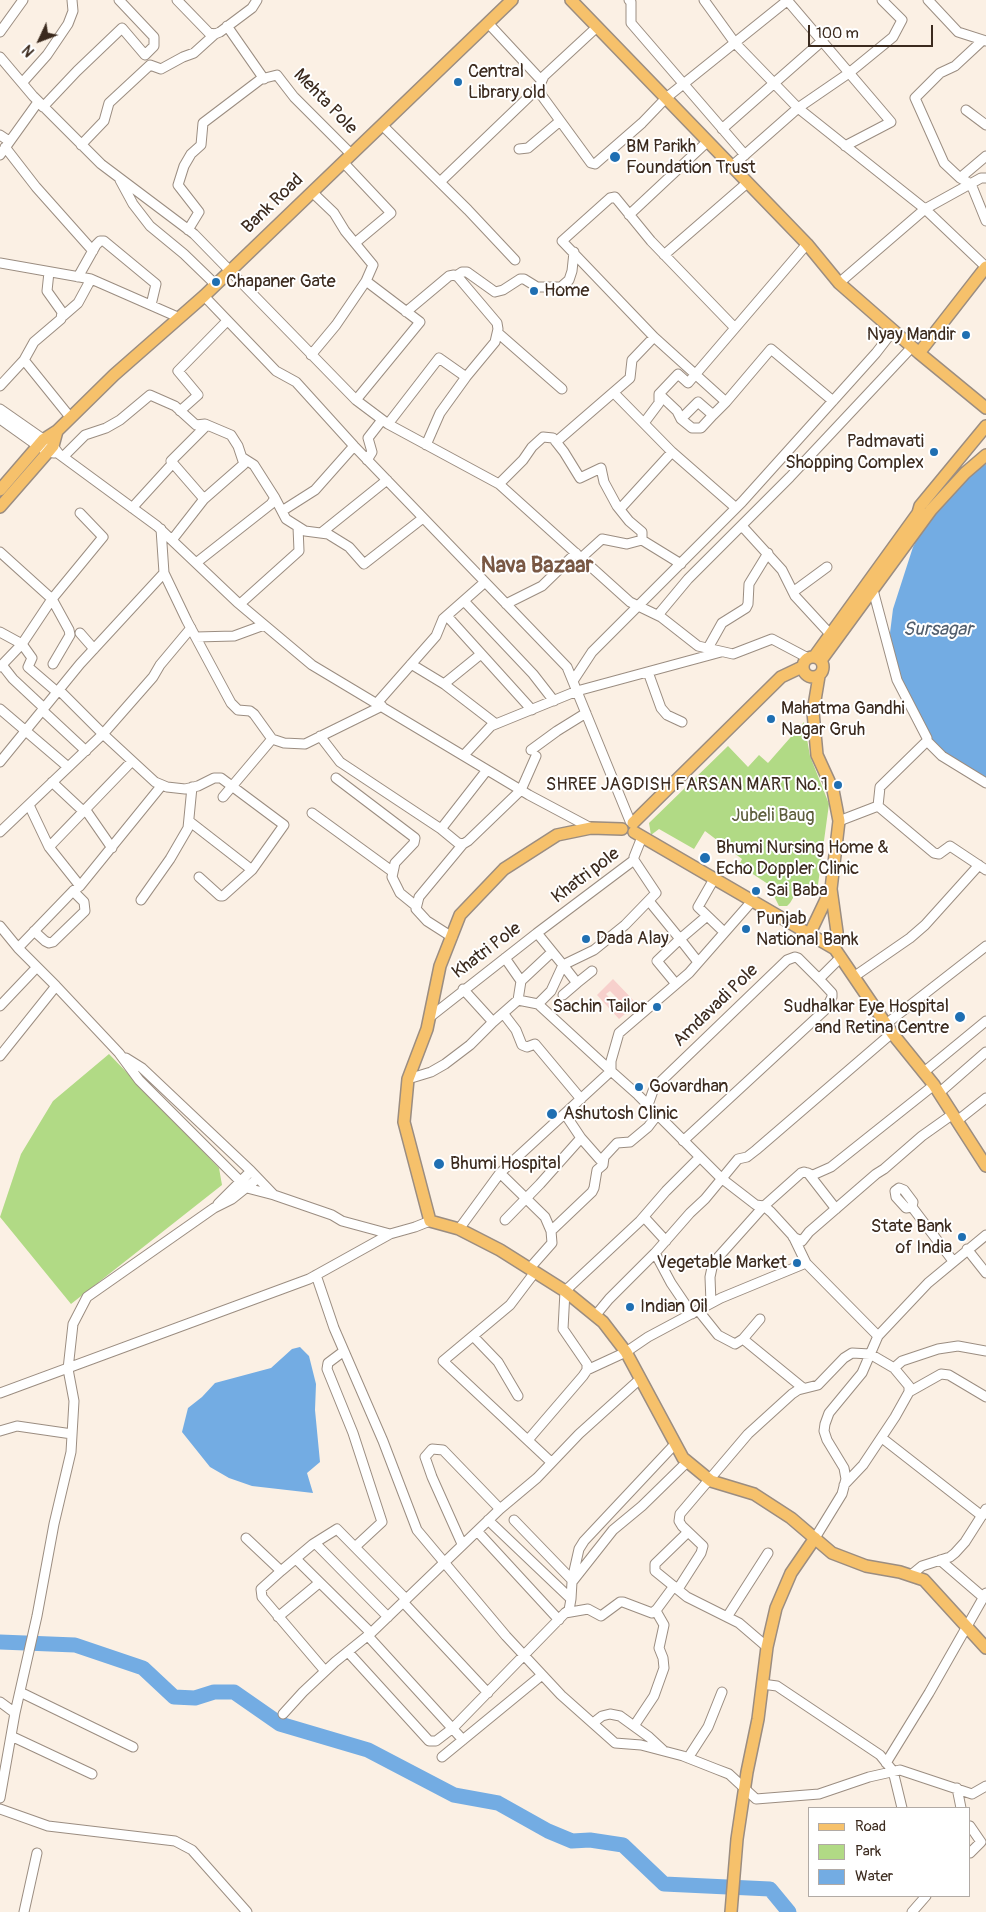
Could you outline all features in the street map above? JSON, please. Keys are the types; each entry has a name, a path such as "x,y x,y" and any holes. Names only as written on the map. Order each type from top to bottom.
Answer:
{"main road":[{"name":"Bank Road","path":"51,449 57,431 70,417 114,375 204,296 512,0"},
{"path":"571,0 807,244 839,283 986,408"},
{"path":"916,350 986,267"},
{"path":"819,676 810,678 804,674 830,634 918,513 920,506 986,426"},
{"path":"0,490 51,449"},
{"path":"0,507 51,449"},
{"path":"632,828 782,677 811,661 873,590 930,510 965,473 986,455"},
{"path":"811,661 823,670 819,676 813,712 817,755 833,790 839,821 831,889 838,953"},
{"path":"986,1166 936,1089 889,1029 838,953 810,933 714,879 632,828 591,828 556,835 504,869 460,915 440,966 428,1029 408,1079 404,1122 430,1220 460,1230 500,1250 565,1291 603,1322 626,1352 682,1458 709,1479 754,1494 791,1518 832,1553 866,1566 900,1572 924,1580 986,1648"},
{"path":"810,933 831,889"},
{"path":"731,1912 744,1788 758,1719 767,1647 776,1608 791,1573 815,1538"}],"street":[{"path":"0,32 23,0"},
{"path":"22,83 47,55 68,24 73,11 72,0"},
{"path":"5,148 41,104 122,28 145,55 154,46 154,37 119,0"},
{"path":"177,0 209,33 215,34"},
{"path":"81,144 104,121 109,104 150,65 160,69 183,57 194,54 215,34 252,8 257,0"},
{"path":"628,0 631,2 631,23 745,155"},
{"path":"704,0 735,42 798,108 925,209 986,267"},
{"path":"488,23 540,84 542,96 591,163 595,164 642,124 666,98 787,0 891,122 845,146"},
{"path":"731,167 798,108 849,73 893,37 902,20 882,0"},
{"path":"928,0 958,32 984,40"},
{"path":"227,26 264,79"},
{"path":"440,182 597,27"},
{"path":"984,40 955,66 940,73 916,98 944,163 960,178 971,184 986,222"},
{"path":"722,129 822,41"},
{"path":"0,57 41,104 100,164 188,230 356,400 385,422 499,484 630,602 658,615 698,646 733,654 772,639 811,661"},
{"name":"Mehta Pole","path":"188,230 199,212 178,185 184,166 191,154 201,145 203,123 264,79 277,75 294,97 351,154"},
{"path":"966,110 986,125"},
{"path":"519,149 528,148 560,121"},
{"path":"382,125 468,210 514,260"},
{"path":"0,135 5,148 36,187 93,251"},
{"path":"630,215 707,142"},
{"path":"960,178 986,156"},
{"path":"343,162 391,213 354,243"},
{"path":"119,178 133,204 150,226 184,254 215,284"},
{"path":"839,283 925,209 981,178 986,178"},
{"path":"664,255 747,183"},
{"path":"311,355 336,325 366,281 373,265 354,243 334,214 312,192"},
{"path":"726,402 654,337 562,241 610,198 615,197 664,255 735,328"},
{"path":"78,277 100,241 104,241 153,280 156,286 151,305"},
{"path":"644,423 659,403 659,394 678,374 688,383 696,375 807,244"},
{"path":"406,312 449,276 456,276 462,272 467,272 495,292 503,290 520,279 524,279 537,287 561,287 569,280 572,272 574,252"},
{"path":"0,263 91,279 180,318"},
{"path":"49,272 47,291 63,316"},
{"path":"426,445 440,413 495,342 498,333 497,323 456,276"},
{"path":"0,386 24,360 34,342 78,303 91,279"},
{"path":"356,400 420,322 366,281"},
{"path":"204,296 276,371 296,382 367,460 566,667 632,828"},
{"path":"180,411 198,395 178,371 227,321"},
{"path":"573,681 592,652 736,508 876,353 894,330"},
{"path":"498,333 562,389"},
{"path":"556,442 614,394 630,378 632,360 654,337"},
{"path":"659,394 677,411 681,419 692,428 701,428 771,349 833,401"},
{"path":"658,615 688,578 916,350"},
{"path":"367,460 372,452 368,438 385,422 439,358 466,377"},
{"path":"24,360 70,417"},
{"path":"614,394 672,452 736,508"},
{"path":"51,449 106,428 120,420 150,395 180,411 196,425 208,425 231,435 243,458 244,464 204,499 172,540"},
{"path":"681,419 698,402 712,415"},
{"path":"1,413 161,530 240,604 312,665 521,790 591,828"},
{"path":"132,508 173,463 171,461 208,425"},
{"path":"499,484 523,460 532,447 544,437 554,438 580,478 601,468 604,482 629,521 642,532 642,540"},
{"path":"282,511 315,490 354,446"},
{"path":"620,509 672,452"},
{"path":"243,458 254,465 286,519 305,531 328,534 349,547 364,564 423,518"},
{"path":"173,463 204,499"},
{"path":"321,533 387,480"},
{"path":"196,563 272,504 274,498"},
{"path":"80,513 103,537 52,599 22,644 1,666 86,750"},
{"path":"742,526 782,570 793,592 830,634"},
{"path":"240,604 299,551 298,527"},
{"path":"161,530 164,573 231,703 238,710 250,711 254,714 272,739 284,743 305,744 379,705 436,636 443,619 485,582"},
{"path":"506,604 542,586 602,539 627,544 642,540 681,564"},
{"path":"0,552 52,599 69,630 70,635 53,664"},
{"path":"708,648 722,623 746,608 749,584 768,553"},
{"path":"793,592 827,567"},
{"path":"0,762 94,649 164,573"},
{"path":"873,590 898,680 927,741 942,756 986,783"},
{"path":"464,601 533,674 554,701"},
{"path":"447,616 532,710"},
{"path":"196,637 234,636 264,625"},
{"path":"0,832 103,734 153,677 160,665 191,628"},
{"path":"0,632 22,644 32,658 28,666 58,691 155,782 185,789 214,778 221,778 284,825 252,870 224,896 220,896 199,877"},
{"path":"80,633 94,649"},
{"path":"464,755 491,726 577,691 723,652"},
{"path":"444,684 481,654"},
{"path":"411,664 444,684 496,724"},
{"path":"648,672 661,708 667,715 682,722"},
{"path":"0,709 68,767"},
{"path":"416,906 419,897 464,844 521,790 534,753 557,731 586,713"},
{"path":"320,736 340,762 441,829 458,843 464,844"},
{"path":"223,797 272,739"},
{"path":"878,806 880,786 927,741"},
{"path":"49,847 132,761"},
{"path":"441,829 487,770"},
{"path":"336,778 415,838 414,843 395,863 392,878 400,893 416,906 416,909 427,921 452,936"},
{"path":"52,782 84,810 112,848"},
{"path":"18,948 77,888 112,848 162,785"},
{"path":"141,900 170,859 188,828 192,787"},
{"path":"29,805 49,847 77,888 84,902 85,910 53,942 45,941 34,931"},
{"path":"839,821 878,806"},
{"path":"855,976 910,938 982,868 950,846 939,854 934,853 878,806"},
{"path":"312,813 393,872"},
{"path":"189,821 252,870"},
{"name":"Khatri pole","path":"537,933 634,860 632,828"},
{"path":"538,1004 551,991 563,965 594,950 625,925 656,893 634,860"},
{"path":"714,879 698,907 724,932"},
{"path":"460,1230 500,1173 611,1071 611,1061 619,1033 676,984 753,900"},
{"path":"649,901 698,962"},
{"path":"676,984 657,961 707,916"},
{"path":"1,931 119,1053 139,1080 247,1188 274,1195 332,1215 342,1221 390,1234"},
{"name":"Khatri Pole","path":"430,1017 463,989 537,933 577,983"},
{"path":"595,1316 705,1199 738,1159 747,1157 762,1145 889,1029 986,946"},
{"path":"408,1079 431,1072 470,1045 518,1000 521,981 552,952"},
{"path":"819,979 838,953"},
{"name":"Amdavadi Pole","path":"648,1105 654,1088 787,960 795,957 798,958 819,979 832,993 826,1009 683,1141"},
{"path":"505,958 521,981"},
{"path":"0,1006 37,967"},
{"path":"563,995 592,971"},
{"path":"0,1056 56,986"},
{"path":"463,989 493,1022"},
{"path":"518,1000 538,1004 658,1114 721,1178 756,1205 764,1206 793,1236 802,1241 809,1232 922,1136 986,1098"},
{"path":"503,1013 516,1030 522,1045 527,1047 535,1044 581,1099"},
{"path":"924,1072 986,1022"},
{"path":"711,1303 710,1277 713,1263 764,1206 801,1173 813,1175 831,1167 986,1052"},
{"path":"119,1053 142,1068 274,1195"},
{"path":"565,1114 581,1138 603,1163"},
{"path":"551,1231 592,1192 597,1170 603,1163 604,1157 617,1143 630,1142 648,1127 658,1114"},
{"path":"505,1220 581,1138"},
{"path":"587,1370 586,1364 563,1329 565,1291 644,1217 666,1191 700,1157"},
{"path":"214,1208 251,1171"},
{"path":"500,1173 545,1217 551,1231 552,1243 510,1305 443,1361 552,1462"},
{"path":"808,1173 836,1209"},
{"path":"0,1798 3,1764 11,1736 37,1616 54,1524 71,1452 74,1401 68,1369 73,1324 87,1297 214,1208 232,1199 257,1178"},
{"path":"912,1208 953,1261"},
{"path":"644,1217 666,1241"},
{"path":"0,1393 309,1279 390,1234 415,1227 430,1220"},
{"path":"815,1538 842,1494 846,1479 844,1468 824,1432 829,1413 862,1373 878,1336 928,1284 967,1249 986,1235"},
{"path":"793,1236 806,1263 878,1336"},
{"path":"967,1249 986,1273"},
{"path":"655,1253 671,1283 695,1312 718,1335 735,1344 743,1339 760,1319"},
{"path":"528,1440 587,1370 626,1352 648,1337 711,1303 806,1263"},
{"path":"316,1275 334,1328 383,1441 417,1530 524,1656 561,1695 616,1743 641,1745 688,1758 729,1774 756,1799 819,1794 900,1770 972,1794 986,1786"},
{"path":"473,1336 498,1362 518,1396"},
{"path":"743,1339 803,1388"},
{"path":"894,1368 902,1361 938,1349 958,1346 986,1351"},
{"path":"344,1351 328,1363 327,1369 353,1432 382,1522 355,1546"},
{"path":"562,1617 588,1610 601,1616 620,1602 648,1613 656,1611 676,1588 703,1546 688,1532 679,1520 680,1514 748,1434 792,1394 803,1388 818,1385 844,1358 852,1353 870,1354 894,1368 909,1386 910,1392"},
{"path":"844,1486 863,1465 882,1438 910,1392 941,1374 949,1375 986,1397"},
{"path":"283,1714 325,1671 369,1635 462,1544 537,1478 578,1434 640,1379"},
{"path":"818,1385 826,1392"},
{"path":"0,1431 17,1426 72,1434"},
{"path":"882,1438 984,1513 965,1542 955,1553 922,1566 911,1576"},
{"path":"348,1652 429,1741 436,1741 453,1728 568,1610 579,1549 584,1541 675,1444"},
{"path":"462,1544 424,1457 432,1449 442,1450 500,1509"},
{"path":"572,1581 613,1530 642,1506 687,1462"},
{"path":"488,1520 571,1599"},
{"path":"514,1520 572,1581"},
{"path":"325,1671 262,1598 260,1593 281,1571 315,1543 337,1529 405,1600 488,1693"},
{"path":"477,1531 562,1617"},
{"path":"688,1532 654,1567 658,1574 687,1596 746,1628 767,1647"},
{"path":"246,1538 281,1571"},
{"path":"315,1543 388,1617"},
{"path":"727,1617 768,1553"},
{"path":"296,1559 369,1635 463,1740"},
{"path":"886,1763 929,1693 985,1595 940,1560"},
{"path":"278,1617 319,1583"},
{"path":"634,1726 654,1696 664,1668 659,1648 664,1625 656,1611"},
{"path":"442,1757 542,1675"},
{"path":"762,1684 777,1686 880,1755 893,1771 902,1807"},
{"path":"20,1692 133,1748"},
{"path":"688,1758 708,1727 722,1692"},
{"path":"0,1702 15,1713"},
{"path":"593,1723 602,1716 610,1714 620,1716 665,1752"},
{"path":"11,1736 92,1774"},
{"path":"957,1788 961,1807"},
{"path":"0,1809 48,1826 175,1841 192,1850 247,1912"},
{"path":"971,1827 983,1845 971,1852"},
{"path":"24,1912 38,1853"},
{"path":"912,1912 925,1897"}],"shaded area":[{"path":"613,979 636,1003 629,1010 610,991 606,994 625,1014 619,1019 597,995"}],"green space":[{"name":"Jubeli Baug","path":"804,722 810,756 829,804 817,892 805,890 793,893 793,898 787,906 779,906 768,884 739,865 742,859 705,831 694,849 659,829 651,835 649,823 728,746 748,767 759,755 768,763"},
{"path":"109,1054 219,1168 222,1185 71,1304 0,1217 21,1154 53,1101"}],"water":[{"name":"Sursagar","path":"986,464 986,781 943,755 928,737 893,660 890,633 893,609 913,547 920,534 963,480"},
{"path":"300,1347 309,1356 316,1384 315,1410 320,1462 307,1473 313,1493 252,1486 229,1478 210,1467 182,1432 188,1408 215,1383 271,1368 292,1349"}],"waterway":[{"path":"0,1642 75,1645 143,1668 174,1697 195,1698 214,1692 234,1692 280,1724 368,1750 454,1795 498,1803 548,1831 572,1841 590,1840 623,1845 664,1884 770,1889 789,1912"}],"place":[{"name":"Central Library old","path":"458,82"},
{"name":"BM Parikh Foundation Trust","path":"615,157"},
{"name":"Chapaner Gate","path":"216,282"},
{"name":"Home","path":"534,291"},
{"name":"Nyay Mandir","path":"966,335"},
{"name":"Padmavati Shopping Complex","path":"934,452"},
{"name":"Mahatma Gandhi Nagar Gruh","path":"771,719"},
{"name":"SHREE JAGDISH FARSAN MART No.1","path":"838,785"},
{"name":"Bhumi Nursing Home & Echo Doppler Clinic","path":"705,858"},
{"name":"Sai Baba","path":"756,891"},
{"name":"Punjab National Bank","path":"746,929"},
{"name":"Dada Alay","path":"586,939"},
{"name":"Sachin Tailor","path":"657,1007"},
{"name":"Sudhalkar Eye Hospital and Retina Centre","path":"960,1017"},
{"name":"Govardhan","path":"639,1087"},
{"name":"Ashutosh Clinic","path":"552,1114"},
{"name":"Bhumi Hospital","path":"439,1164"},
{"name":"State Bank of India","path":"962,1237"},
{"name":"Vegetable Market","path":"797,1263"},
{"name":"Indian Oil","path":"630,1307"}],"district":[{"name":"Nava Bazaar","path":"537,566"}]}
